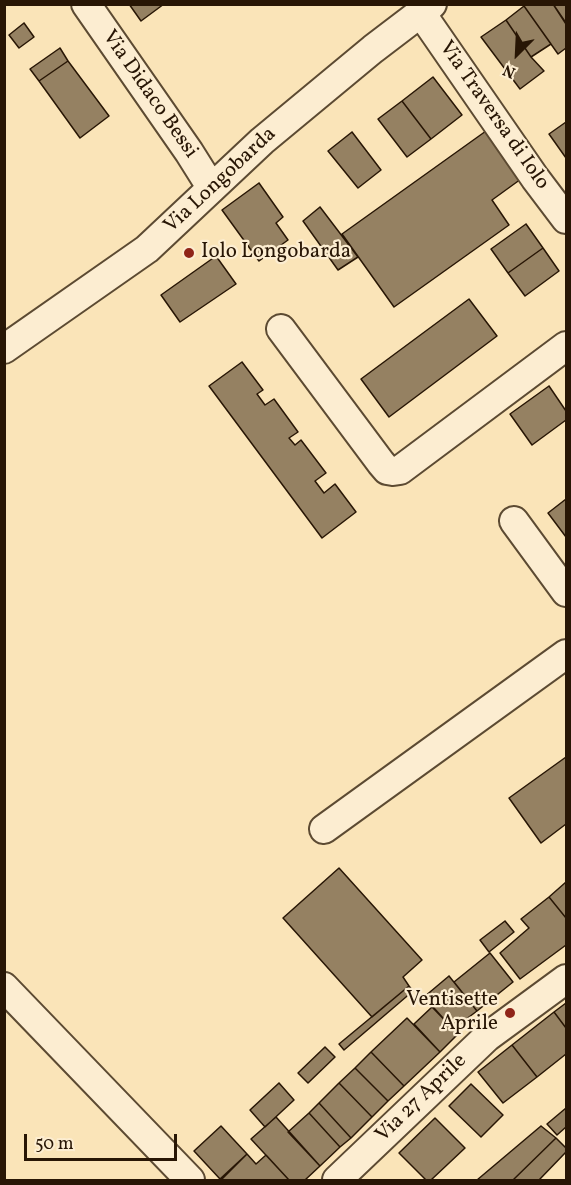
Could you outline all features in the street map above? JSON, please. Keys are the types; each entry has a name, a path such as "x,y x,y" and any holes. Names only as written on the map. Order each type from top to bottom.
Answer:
{"street":[{"name":"Via Didaco Bessi","path":"86,4 211,187"},
{"name":"Via Longobarda","path":"4,350 147,249 262,141 365,56 427,9"},
{"name":"Via Traversa di Iolo","path":"427,9 535,178 567,219"},
{"path":"281,329 381,464 387,470 393,471 400,470 567,346"},
{"path":"514,521 567,592"},
{"path":"324,829 567,654"},
{"name":"Via 27 Aprile","path":"337,1180 487,1037 567,979"},
{"path":"4,987 190,1180"}],"building":[{"path":"129,4 164,4 141,21"},
{"path":"553,4 566,24 566,48 558,54 524,6"},
{"path":"553,4 566,4 566,23"},
{"path":"524,6 551,44 531,57 506,20"},
{"path":"506,20 531,57 544,71 520,89 481,37"},
{"path":"24,23 34,37 19,48 9,35"},
{"path":"60,48 68,61 39,81 30,69"},
{"path":"68,61 109,116 80,138 39,81"},
{"path":"433,77 462,115 431,139 402,101"},
{"path":"402,101 431,139 407,157 378,119"},
{"path":"566,122 566,158 549,134"},
{"path":"486,131 521,179 492,200 509,225 394,307 342,234"},
{"path":"352,132 381,170 358,188 328,151"},
{"path":"259,183 283,217 276,223 288,240 259,261 222,210"},
{"path":"320,207 358,257 338,270 303,221"},
{"path":"526,224 543,248 508,273 491,249"},
{"path":"543,248 559,271 525,296 508,273"},
{"path":"216,256 236,284 180,322 161,295"},
{"path":"469,299 497,336 389,417 361,379"},
{"path":"242,362 263,390 257,394 265,405 274,399 298,432 289,438 295,445 301,440 326,473 315,481 324,493 335,484 356,512 322,538 209,386"},
{"path":"549,386 566,411 566,420 532,445 510,414"},
{"path":"566,499 566,537 548,513"},
{"path":"566,757 566,824 541,843 509,798"},
{"path":"339,868 422,960 403,977 409,986 372,1017 283,918"},
{"path":"566,882 566,918 549,897"},
{"path":"549,897 566,918 566,945 520,979 500,953 529,928 521,919"},
{"path":"505,921 514,932 489,952 480,940"},
{"path":"490,953 513,982 477,1011 454,982"},
{"path":"449,976 477,1011 453,1029 424,997"},
{"path":"409,986 413,991 344,1050 339,1044"},
{"path":"566,1003 566,1028 554,1012"},
{"path":"432,1007 458,1034 440,1052 414,1024"},
{"path":"554,1012 566,1028 566,1054 537,1077 512,1045"},
{"path":"407,1018 440,1052 404,1086 371,1052"},
{"path":"512,1045 537,1077 503,1103 478,1072"},
{"path":"325,1047 335,1057 308,1083 298,1073"},
{"path":"371,1052 404,1086 388,1101 355,1068"},
{"path":"355,1068 388,1101 372,1117 339,1083"},
{"path":"279,1083 294,1100 265,1127 250,1110"},
{"path":"339,1083 372,1117 351,1138 319,1103"},
{"path":"471,1084 503,1115 481,1137 449,1106"},
{"path":"319,1103 351,1138 340,1147 309,1113"},
{"path":"566,1108 566,1127 557,1135 547,1124"},
{"path":"309,1113 340,1147 320,1166 288,1132"},
{"path":"276,1117 320,1166 305,1180 289,1180 251,1139"},
{"path":"435,1118 465,1148 431,1180 426,1180 399,1153"},
{"path":"221,1126 247,1154 220,1179 194,1151"},
{"path":"541,1126 556,1138 513,1180 477,1180"},
{"path":"556,1138 566,1148 566,1152 539,1180 513,1180"},
{"path":"247,1154 256,1164 266,1155 289,1180 221,1180"}],"place":[{"name":"Iolo Longobarda","path":"189,253"},
{"name":"Ventisette Aprile","path":"510,1013"}]}
